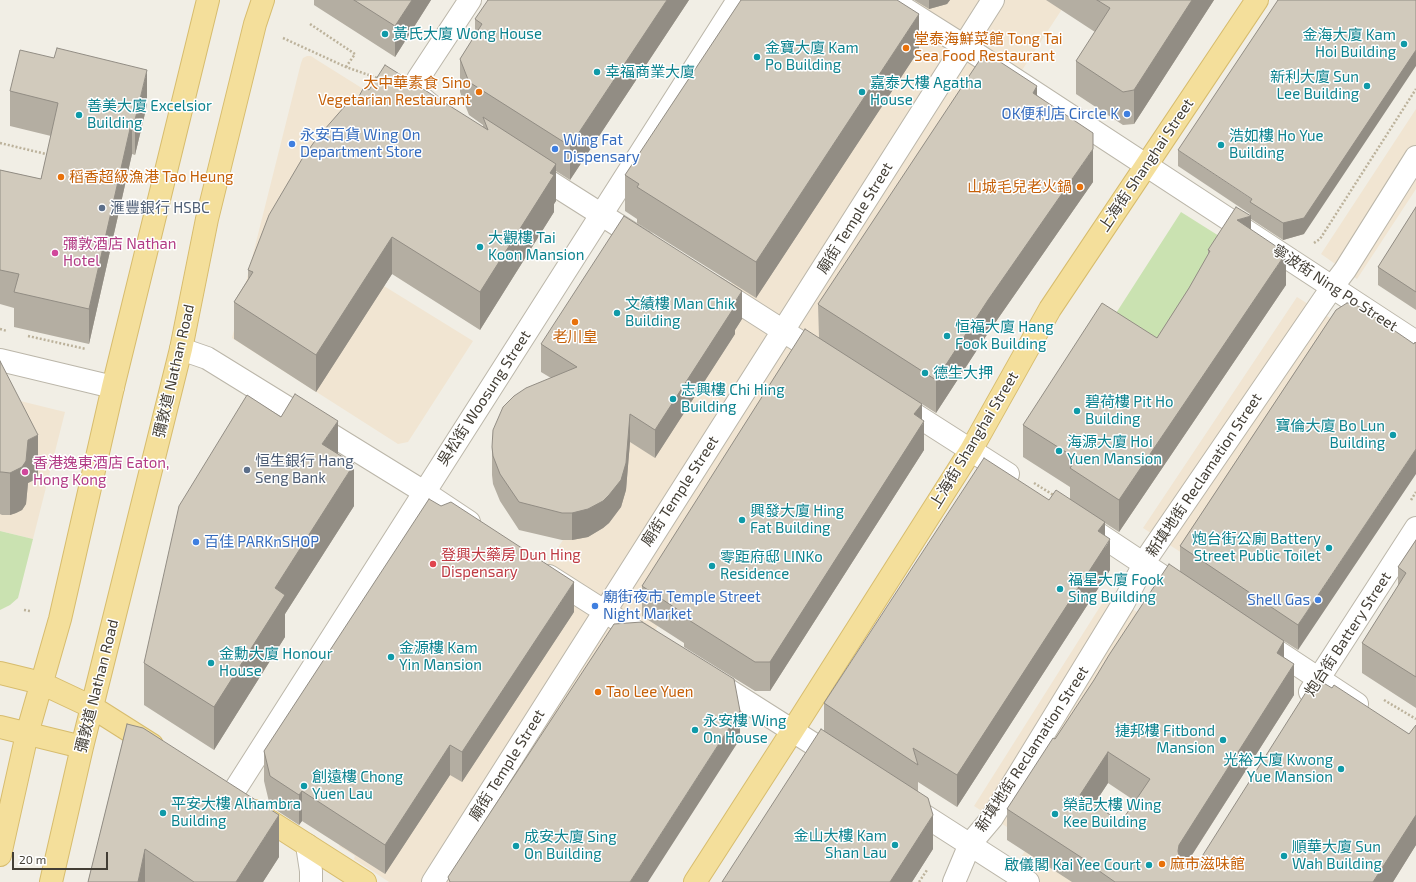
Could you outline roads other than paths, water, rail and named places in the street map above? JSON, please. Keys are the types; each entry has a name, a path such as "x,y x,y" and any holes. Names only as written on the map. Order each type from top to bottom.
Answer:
{"main road":[{"path":"0,855 27,734 60,619 113,386 208,0"},
{"name":"彌敦道 Nathan Road","path":"51,882 82,747 181,349 207,219 263,0"},
{"name":"上海街 Shanghai Street","path":"695,882 794,730 971,450 1050,310 1257,0"},
{"path":"0,673 41,683 92,707 167,754"},
{"path":"0,727 82,747"},
{"path":"211,783 365,882"}],"street":[{"path":"450,118 429,105 422,98 417,90 418,79 470,0"},
{"name":"吳松街 Woosung Street","path":"231,796 738,0"},
{"name":"寧波街 Ning Po Street","path":"891,0 1333,286 1416,342"},
{"name":"廟街 Temple Street","path":"432,882 993,0"},
{"name":"新填地街 Reclamation Street","path":"954,882 970,844 992,818 1123,604 1144,564 1345,270 1416,157"},
{"path":"517,161 663,254"},
{"path":"703,279 844,369"},
{"path":"181,349 207,358 424,492 487,535"},
{"path":"0,360 113,386"},
{"path":"877,390 971,450 1026,482"},
{"path":"1066,508 1144,564 1203,603"},
{"name":"炮台街 Battery Street","path":"1299,710 1416,528"},
{"path":"532,564 663,648"},
{"path":"1242,629 1319,679 1374,705"},
{"path":"695,669 794,730 854,770"},
{"path":"892,795 1028,882"},
{"path":"307,846 311,871 311,882"}],"place":[{"name":"黃氏大廈 Wong House","path":"385,34"},
{"name":"金海大廈 Kam Hoi Building","path":"1404,44"},
{"name":"堂泰海鮮菜館 Tong Tai Sea Food Restaurant","path":"906,48"},
{"name":"金寶大廈 Kam Po Building","path":"757,57"},
{"name":"幸福商業大廈","path":"597,72"},
{"name":"新利大廈 Sun Lee Building","path":"1367,86"},
{"name":"大中華素食 Sino Vegetarian Restaurant","path":"479,92"},
{"name":"嘉泰大樓 Agatha House","path":"862,92"},
{"name":"OK便利店 Circle K","path":"1127,114"},
{"name":"善美大廈 Excelsior Building","path":"79,115"},
{"name":"永安百貨 Wing On Department Store","path":"292,144"},
{"name":"浩如樓 Ho Yue Building","path":"1221,145"},
{"name":"Wing Fat Dispensary","path":"555,149"},
{"name":"稻香超級漁港 Tao Heung","path":"61,177"},
{"name":"山城毛兒老火鍋","path":"1080,187"},
{"name":"滙豐銀行 HSBC","path":"102,208"},
{"name":"大觀樓 Tai Koon Mansion","path":"480,247"},
{"name":"彌敦酒店 Nathan Hotel","path":"55,253"},
{"name":"文績樓 Man Chik Building","path":"617,313"},
{"name":"老川皇","path":"575,322"},
{"name":"恒福大廈 Hang Fook Building","path":"947,336"},
{"name":"德生大押","path":"925,373"},
{"name":"志興樓 Chi Hing Building","path":"673,399"},
{"name":"碧荷樓 Pit Ho Building","path":"1077,411"},
{"name":"寶倫大廈 Bo Lun Building","path":"1393,435"},
{"name":"海源大廈 Hoi Yuen Mansion","path":"1059,451"},
{"name":"恒生銀行 Hang Seng Bank","path":"247,470"},
{"name":"香港逸東酒店 Eaton, Hong Kong","path":"25,472"},
{"name":"興發大廈 Hing Fat Building","path":"742,520"},
{"name":"百佳 PARKnSHOP","path":"196,542"},
{"name":"炮台街公廁 Battery Street Public Toilet","path":"1329,548"},
{"name":"登興大藥房 Dun Hing Dispensary","path":"433,564"},
{"name":"零距府邸 LINKo Residence","path":"712,566"},
{"name":"福星大廈 Fook Sing Building","path":"1060,589"},
{"name":"Shell Gas","path":"1318,600"},
{"name":"廟街夜市 Temple Street Night Market","path":"595,606"},
{"name":"金源樓 Kam Yin Mansion","path":"391,657"},
{"name":"金勳大廈 Honour House","path":"211,663"},
{"name":"Tao Lee Yuen","path":"598,692"},
{"name":"永安樓 Wing On House","path":"695,730"},
{"name":"捷邦樓 Fitbond Mansion","path":"1223,740"},
{"name":"光裕大廈 Kwong Yue Mansion","path":"1341,769"},
{"name":"創遠樓 Chong Yuen Lau","path":"304,786"},
{"name":"平安大樓 Alhambra Building","path":"163,813"},
{"name":"榮記大樓 Wing Kee Building","path":"1055,814"},
{"name":"金山大樓 Kam Shan Lau","path":"895,845"},
{"name":"成安大廈 Sing On Building","path":"516,846"},
{"name":"順華大廈 Sun Wah Building","path":"1284,856"},
{"name":"麻市滋味館","path":"1162,864"},
{"name":"啟儀閣 Kai Yee Court","path":"1149,865"}]}
